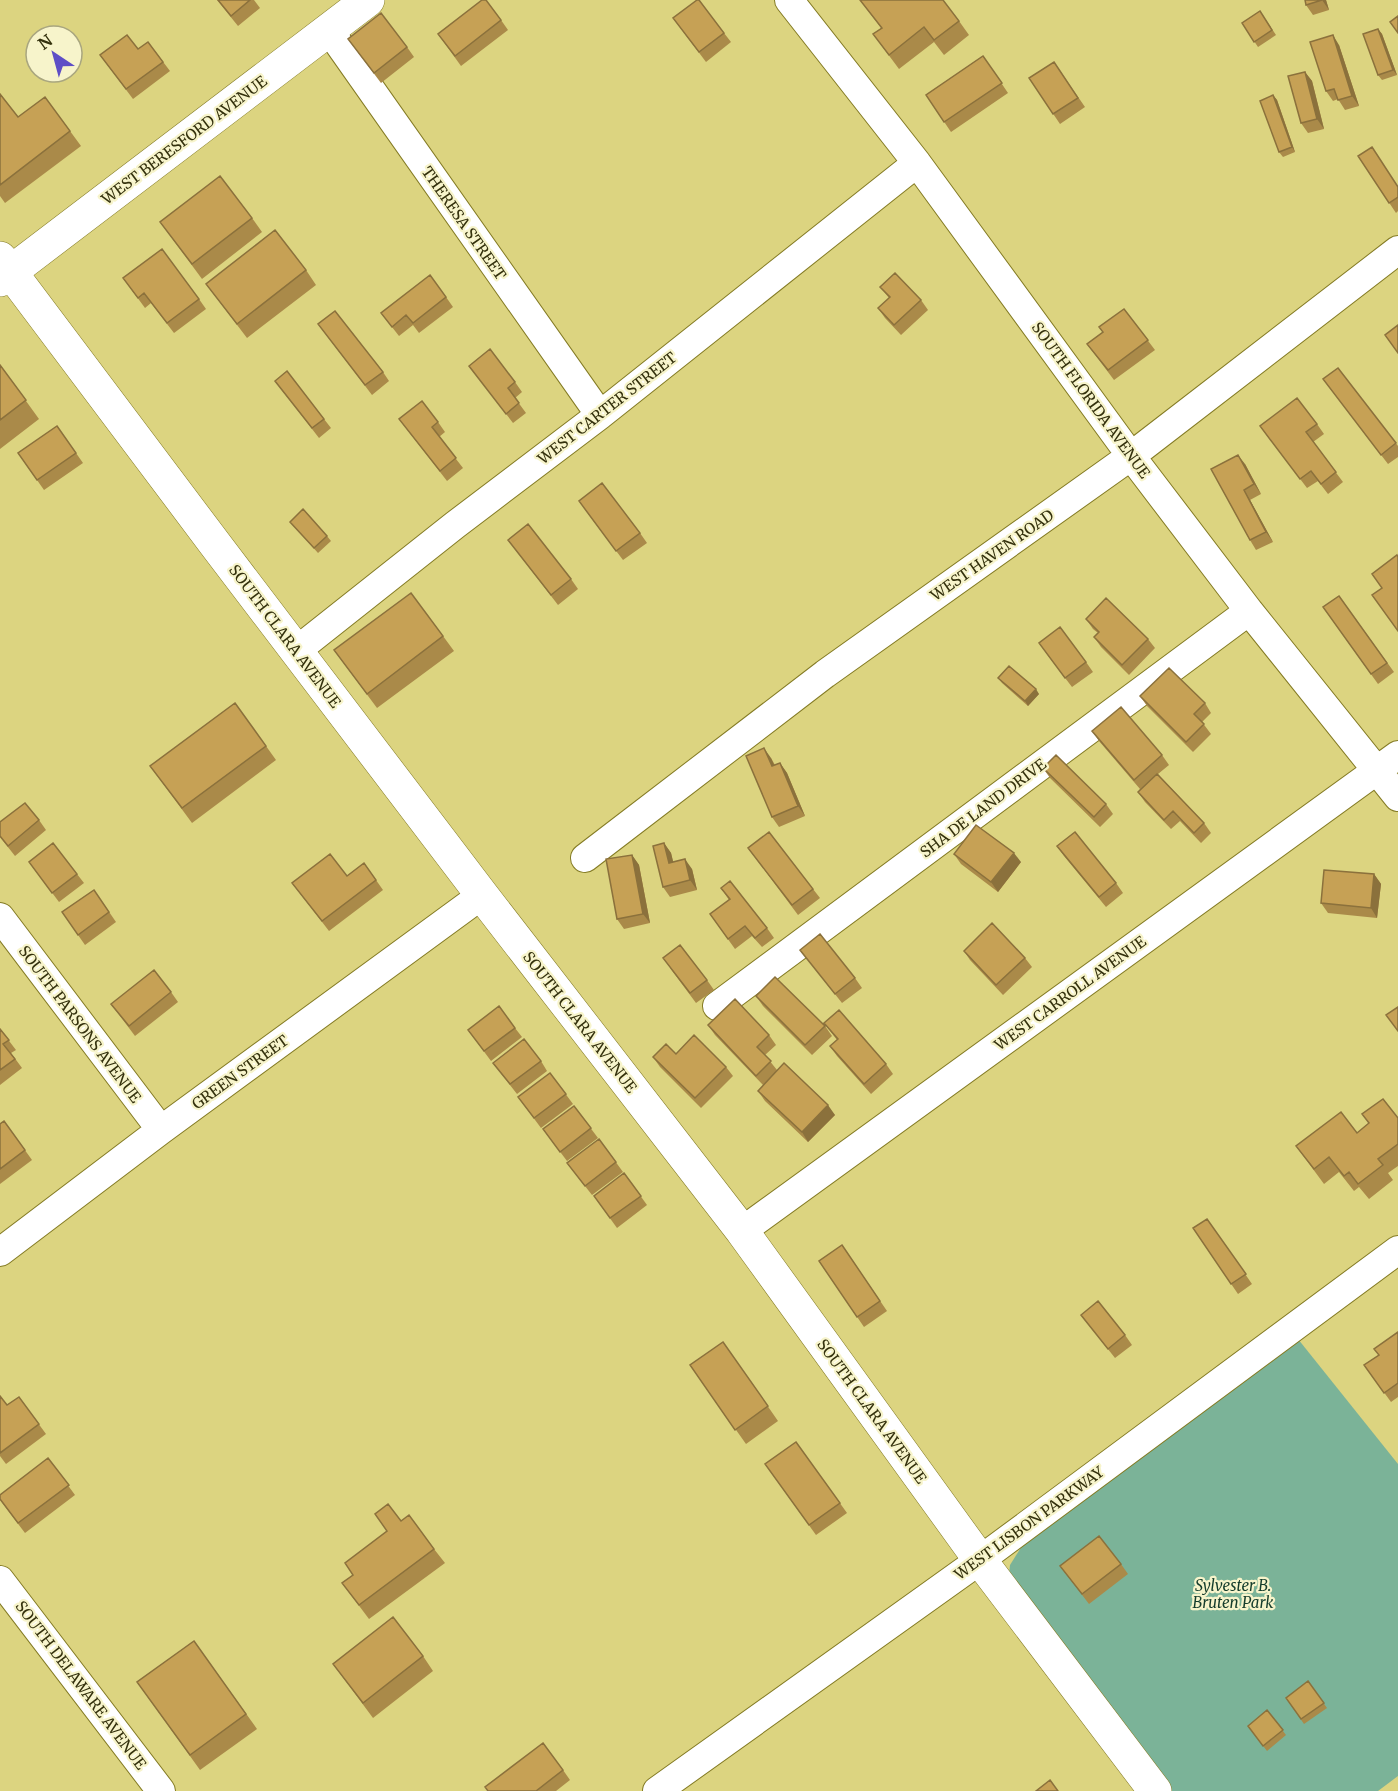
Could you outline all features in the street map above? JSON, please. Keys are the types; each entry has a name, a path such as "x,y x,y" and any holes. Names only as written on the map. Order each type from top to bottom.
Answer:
{"street":[{"name":"WEST BERESFORD AVENUE","path":"4,270 368,0"},
{"name":"SOUTH FLORIDA AVENUE","path":"789,0 917,163 1131,456 1248,610 1388,763 1398,797"},
{"name":"THERESA STREET","path":"329,30 600,416"},
{"name":"WEST CARTER STREET","path":"296,651 455,525 600,416 917,163"},
{"name":"WEST HAVEN ROAD","path":"585,858 825,674 1131,456 1398,250"},
{"name":"SOUTH CLARA AVENUE","path":"4,270 742,1231 980,1560 1155,1791"},
{"name":"SHA DE LAND DRIVE","path":"717,1006 1248,610"},
{"name":"WEST CARROLL AVENUE","path":"742,1231 1388,763"},
{"name":"GREEN STREET","path":"0,1252 161,1130 482,895"},
{"name":"SOUTH PARSONS AVENUE","path":"0,917 161,1130"},
{"name":"WEST LISBON PARKWAY","path":"665,1789 980,1560 1398,1250"},
{"name":"SOUTH DELAWARE AVENUE","path":"0,1580 161,1791"}],"green space":[{"name":"Sylvester B. Bruten Park","path":"1298,1339 1398,1464 1398,1776 1378,1791 1171,1791 1009,1574 1010,1565 1025,1541"}],"building":[{"path":"218,0 250,0 231,16"},
{"path":"482,0 486,0 501,20 455,56 438,34"},
{"path":"697,0 724,33 699,52 673,18"},
{"path":"860,0 943,0 959,21 934,40 924,27 889,55 873,34 882,28"},
{"path":"1305,0 1322,0 1306,5"},
{"path":"1260,11 1272,30 1254,42 1242,23"},
{"path":"381,13 407,47 374,73 348,39"},
{"path":"1398,16 1398,33 1390,22"},
{"path":"1378,29 1393,70 1378,75 1363,34"},
{"path":"127,35 138,49 148,42 163,62 126,89 100,55"},
{"path":"1333,35 1352,96 1338,100 1334,89 1326,91 1310,42"},
{"path":"983,56 1002,83 944,122 926,95"},
{"path":"1054,62 1078,98 1053,114 1029,78"},
{"path":"1305,72 1317,119 1301,123 1288,76"},
{"path":"0,94 18,117 45,97 70,131 0,185"},
{"path":"1273,95 1292,147 1279,152 1260,101"},
{"path":"1372,147 1398,187 1398,197 1389,203 1358,156"},
{"path":"220,176 252,218 192,264 160,222"},
{"path":"275,230 306,270 237,324 206,284"},
{"path":"162,249 199,299 167,323 144,293 138,298 123,278"},
{"path":"895,273 921,300 894,325 878,308 890,297 880,287"},
{"path":"430,275 446,297 413,323 406,315 392,327 381,313"},
{"path":"1124,309 1148,340 1108,370 1087,344 1103,332 1099,327"},
{"path":"335,311 383,372 365,385 318,324"},
{"path":"1398,325 1398,353 1385,335"},
{"path":"490,349 515,382 508,388 519,403 506,414 469,366"},
{"path":"0,365 26,400 0,420"},
{"path":"1338,368 1396,443 1381,455 1323,379"},
{"path":"287,371 324,419 312,428 275,381"},
{"path":"1297,398 1317,424 1306,432 1336,472 1321,484 1311,471 1300,479 1260,426"},
{"path":"422,401 438,422 432,427 456,458 440,471 399,419"},
{"path":"57,426 76,453 37,480 18,453"},
{"path":"1238,455 1254,484 1244,490 1266,532 1250,540 1211,469"},
{"path":"602,483 640,533 616,551 579,501"},
{"path":"303,509 327,536 314,548 290,522"},
{"path":"528,524 571,579 551,595 508,540"},
{"path":"1397,555 1398,631 1372,595 1382,588 1372,574"},
{"path":"411,593 443,636 367,694 334,650"},
{"path":"1339,596 1387,663 1371,674 1323,607"},
{"path":"1106,598 1148,639 1122,665 1094,637 1099,632 1086,619"},
{"path":"1060,627 1086,662 1065,678 1039,643"},
{"path":"1009,666 1036,689 1025,701 998,678"},
{"path":"1169,668 1205,703 1194,714 1204,724 1186,742 1140,696"},
{"path":"235,703 266,746 182,808 150,766"},
{"path":"1121,707 1162,755 1134,780 1092,731"},
{"path":"764,748 772,766 780,763 798,806 772,817 746,756"},
{"path":"1056,755 1106,804 1094,817 1043,768"},
{"path":"1157,774 1204,823 1194,833 1173,811 1164,820 1138,792"},
{"path":"25,803 39,820 8,846 0,836 0,822"},
{"path":"976,825 1014,853 991,882 954,854"},
{"path":"769,832 813,889 792,905 748,848"},
{"path":"1075,832 1116,883 1099,897 1057,846"},
{"path":"53,843 77,874 52,893 29,862"},
{"path":"664,843 669,863 685,859 690,880 663,887 653,846"},
{"path":"330,854 347,876 364,863 376,880 322,921 292,883"},
{"path":"632,855 643,914 617,919 606,859"},
{"path":"1324,870 1374,874 1371,908 1321,903"},
{"path":"730,881 767,928 755,938 745,926 728,939 710,914 730,899 721,888"},
{"path":"94,890 109,912 78,935 62,912"},
{"path":"992,923 1025,958 996,985 964,951"},
{"path":"820,934 855,978 835,994 800,950"},
{"path":"680,945 707,980 690,993 663,958"},
{"path":"154,970 171,992 129,1026 111,1004"},
{"path":"775,977 825,1026 805,1045 756,996"},
{"path":"735,999 769,1035 757,1047 771,1061 756,1076 708,1025"},
{"path":"499,1006 515,1028 484,1051 468,1030"},
{"path":"1398,1007 1398,1031 1386,1015"},
{"path":"839,1010 886,1064 864,1084 830,1046 838,1039 824,1023"},
{"path":"0,1029 9,1040 3,1044 15,1059 0,1070"},
{"path":"694,1035 726,1067 695,1098 653,1057 666,1044 676,1054"},
{"path":"524,1039 541,1061 510,1084 493,1063"},
{"path":"784,1063 828,1105 802,1132 758,1091"},
{"path":"550,1073 566,1094 534,1118 518,1097"},
{"path":"1383,1099 1398,1118 1398,1144 1378,1159 1383,1165 1358,1184 1349,1172 1344,1176 1329,1157 1314,1169 1296,1146 1341,1112 1357,1133 1369,1123 1362,1114"},
{"path":"574,1106 591,1128 560,1152 543,1129"},
{"path":"4,1121 25,1150 0,1169 0,1124"},
{"path":"599,1139 616,1162 585,1186 567,1163"},
{"path":"624,1173 641,1196 610,1218 594,1196"},
{"path":"1207,1219 1246,1274 1231,1284 1193,1228"},
{"path":"842,1245 880,1301 857,1317 819,1261"},
{"path":"1098,1301 1125,1335 1108,1349 1081,1315"},
{"path":"1398,1332 1398,1383 1384,1393 1364,1365 1379,1355 1374,1349"},
{"path":"723,1342 768,1406 735,1430 690,1365"},
{"path":"0,1396 7,1405 19,1397 39,1424 0,1453"},
{"path":"796,1442 840,1503 809,1525 765,1464"},
{"path":"48,1458 69,1485 18,1523 0,1499 0,1495"},
{"path":"388,1504 401,1521 409,1515 434,1549 359,1605 342,1583 353,1575 345,1563 387,1531 375,1514"},
{"path":"1099,1536 1121,1564 1082,1594 1060,1566"},
{"path":"393,1617 423,1656 363,1703 333,1664"},
{"path":"194,1641 246,1714 190,1755 137,1682"},
{"path":"1308,1681 1324,1703 1301,1719 1286,1698"},
{"path":"1267,1710 1283,1730 1263,1746 1248,1726"},
{"path":"543,1743 563,1770 536,1791 488,1791 485,1787"},
{"path":"1050,1780 1058,1791 1036,1791"}]}
